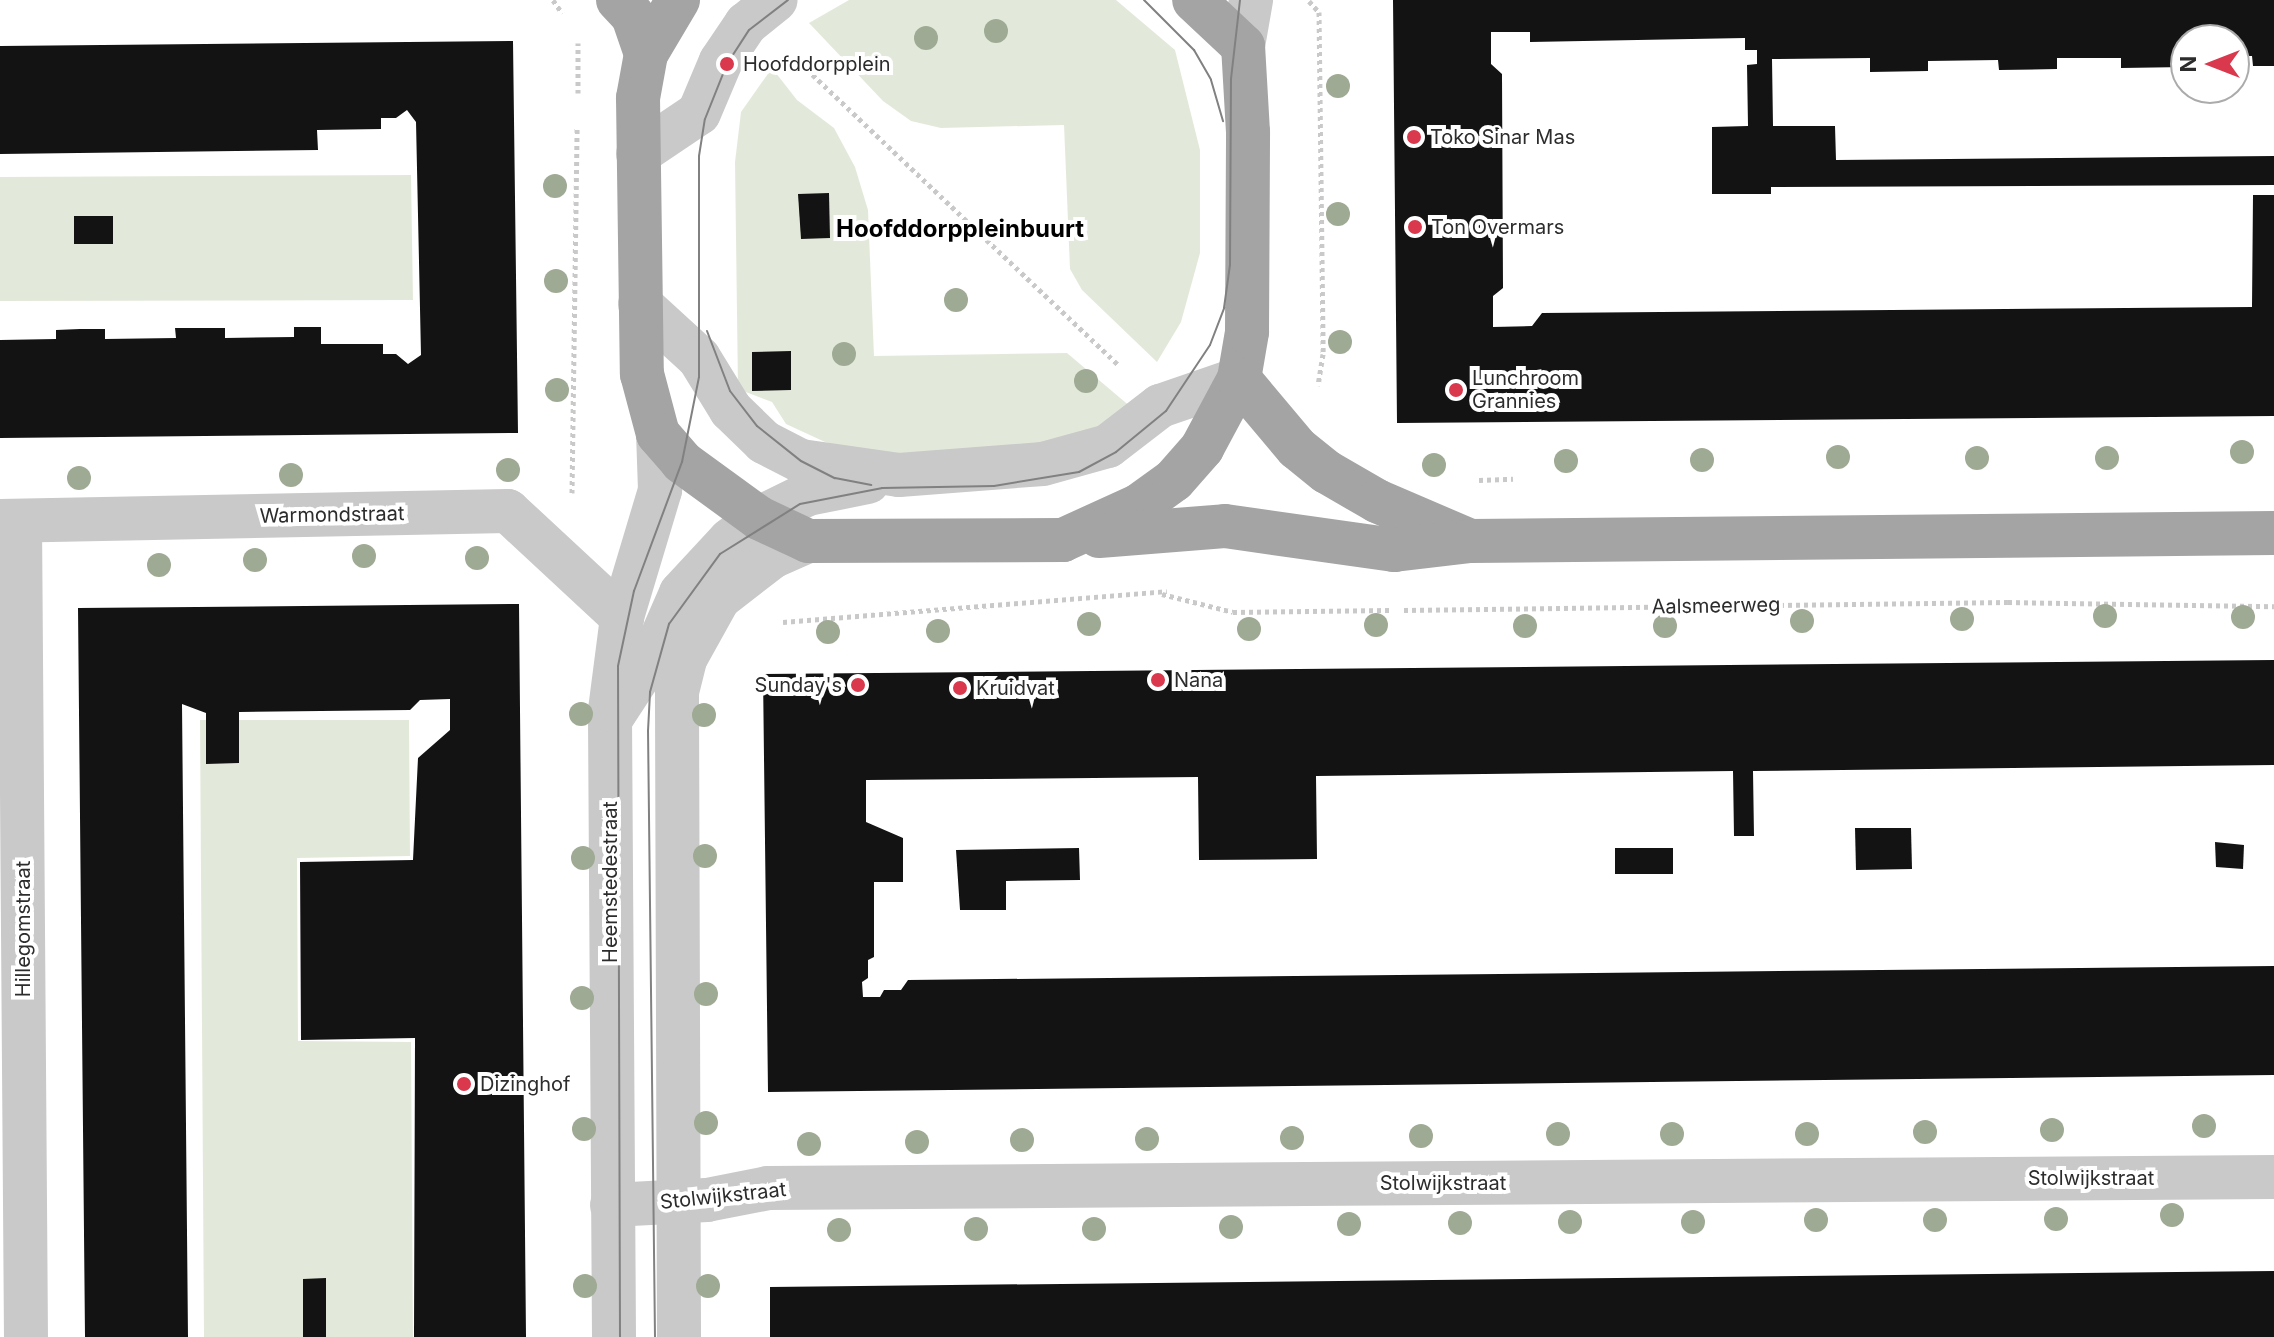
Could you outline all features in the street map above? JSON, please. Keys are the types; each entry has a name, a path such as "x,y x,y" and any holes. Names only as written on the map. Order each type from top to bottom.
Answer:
{"main road":[{"path":"618,0 633,16 646,54"},
{"path":"678,0 646,54 638,98 642,374 658,434 682,462 759,518 808,541 1063,540 1225,526 1358,548 1470,541 2274,533"},
{"path":"1063,540 1138,506 1174,480 1202,448 1239,379 1247,332 1248,132 1243,46 1194,0"},
{"path":"1239,379 1297,448 1327,472 1377,501 1470,541"}],"street":[{"path":"1243,46 1251,0"},
{"path":"638,154 699,113 721,61 760,14"},
{"path":"640,304 699,358 731,410 764,442 801,461 899,475"},
{"path":"610,719 657,648 681,593 722,548 759,518 808,494 899,475 1043,464 1108,446 1160,406 1239,379"},
{"name":"Heemstedestraat","path":"614,1337 610,719 622,617 660,490 658,434"},
{"name":"Warmondstraat","path":"10,521 508,511 622,617"},
{"name":"Hillegomstraat","path":"10,521 26,1337"},
{"path":"679,1337 677,692 685,659 719,598 772,557 808,541"},
{"name":"Stolwijkstraat","path":"612,1205 678,1202 768,1188 2274,1177"}],"path":[{"path":"1319,0 1319,12"},
{"path":"760,14 790,53 1160,406"},
{"path":"578,102 579,38"},
{"path":"572,503 578,118"},
{"path":"1318,390 1324,400"},
{"path":"1469,480 1517,479"},
{"name":"Aalsmeerweg","path":"1161,594 1233,612 2008,602 2274,606"}],"green space":[{"path":"849,0 1116,0 1175,50 1200,150 1200,253 1181,322 1157,362 1082,290 1070,269 1064,125 941,128 911,121 883,101 809,23"},
{"path":"772,68 797,100 834,128 855,167 868,210 874,356 1067,353 1132,408 1062,446 888,459 825,442 786,424 772,402 738,389 735,162 741,112"},
{"path":"411,175 413,300 0,301 0,177"},
{"path":"200,720 409,720 410,856 297,858 298,1041 411,1042 413,1337 204,1337"}],"building":[{"path":"1393,0 2274,0 2274,66 2253,66 2250,24 2170,24 2170,67 2121,68 2121,58 2057,58 2057,69 1999,70 1998,60 1928,61 1928,71 1870,72 1870,58 1772,59 1773,126 1835,126 1836,160 2274,156 2274,185 1771,187 1771,194 1712,194 1712,127 1748,126 1747,65 1757,64 1757,50 1745,50 1745,38 1530,42 1530,32 1491,32 1491,64 1502,74 1503,288 1493,296 1493,327 1532,326 1542,313 2252,307 2253,195 2274,195 2274,416 1397,423"},
{"path":"513,41 518,433 0,438 0,340 56,339 56,330 80,329 105,329 105,339 176,338 175,328 225,328 225,338 294,337 294,327 321,327 321,344 383,344 383,354 396,354 408,364 421,355 416,122 407,110 396,118 381,118 381,129 317,130 318,150 0,154 0,46"},
{"path":"829,193 830,238 801,239 798,194"},
{"path":"74,216 113,216 113,244 74,244"},
{"path":"791,351 791,390 752,391 752,352"},
{"path":"519,604 526,1337 414,1337 415,1038 301,1040 300,862 413,860 418,758 450,730 450,699 420,700 410,710 239,712 239,763 206,764 206,713 182,704 188,1337 85,1337 78,608"},
{"path":"2274,660 2274,765 1753,771 1754,836 1734,836 1733,771 1316,776 1317,859 1199,860 1198,777 866,780 866,822 903,838 903,882 874,882 874,957 868,960 868,978 862,982 863,997 880,997 884,990 901,990 908,980 2274,966 2274,1075 768,1092 763,674"},
{"path":"1855,828 1911,828 1912,869 1856,870"},
{"path":"2215,842 2244,845 2243,869 2216,867"},
{"path":"1079,848 1080,880 1006,881 1006,910 960,910 956,850"},
{"path":"1615,848 1673,848 1673,874 1615,874"},
{"path":"2274,1271 2274,1337 770,1337 770,1287"},
{"path":"326,1278 326,1337 303,1337 303,1279"}],"tram line":[{"path":"620,1337 618,666 634,591 682,462 699,377 699,156 705,119 727,64 749,30 788,0"},
{"path":"1144,0 1194,50 1211,80 1223,121"},
{"path":"655,1337 648,731 650,692 669,624 720,554 800,504 882,488 994,486 1079,472 1116,452 1166,411 1210,345 1224,308 1230,265 1231,79 1240,0"},
{"path":"707,331 730,391 757,426 801,461 835,478 871,485"}],"place":[{"name":"Hoofddorpplein","path":"727,64"},
{"name":"Toko Sinar Mas","path":"1414,137"},
{"name":"Ton Overmars","path":"1415,227"},
{"name":"Lunchroom Grannies","path":"1456,390"},
{"name":"Nana","path":"1158,680"},
{"name":"Sunday's","path":"858,685"},
{"name":"Kruidvat","path":"960,688"},
{"name":"Dizinghof","path":"464,1084"}],"district":[{"name":"Hoofddorppleinbuurt","path":"960,229"}]}
